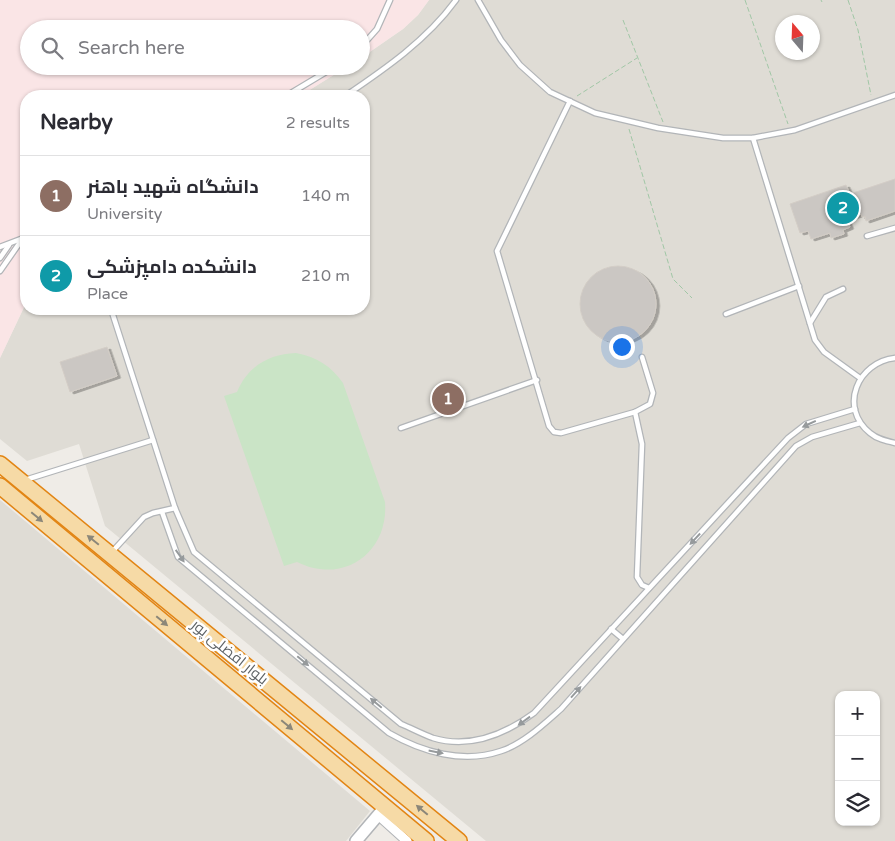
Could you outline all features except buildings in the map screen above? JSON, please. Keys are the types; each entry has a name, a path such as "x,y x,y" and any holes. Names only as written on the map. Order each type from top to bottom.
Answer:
{"highway":[{"name":"بلوار افضلی پور","path":"0,464 459,841"},
{"name":"بلوار افضلی پور","path":"0,486 381,811 426,841"}],"street":[{"path":"356,841 381,811 407,841"}],"lane":[{"path":"370,36 377,29 390,0"},
{"path":"354,90 384,70 442,19 456,0"},
{"path":"478,0 501,40 520,64 550,92 595,113 666,130 723,138 753,138 790,131 895,95"},
{"path":"296,90 321,75"},
{"path":"570,101 498,251 549,426 554,432 561,433 635,412 650,404 653,393 642,357"},
{"path":"753,138 815,340 824,352 860,378"},
{"path":"867,236 894,230"},
{"path":"0,247 20,240"},
{"path":"0,258 10,244"},
{"path":"0,271 20,245"},
{"path":"726,314 799,286"},
{"path":"810,323 826,297 843,289"},
{"path":"113,315 175,508 194,552 401,724 432,737 453,742 480,740 503,733 534,713 788,438 806,424 855,409"},
{"path":"895,358 885,359 871,366 860,378 854,398 855,409 860,422 869,433 881,440 895,443"},
{"path":"401,428 536,380"},
{"path":"635,412 642,444 637,576 642,585 649,588"},
{"path":"162,512 178,557 389,733 407,743 430,752 476,756 502,751 532,734 561,709 796,446 812,437 860,422"},
{"path":"21,481 153,440"},
{"path":"110,554 144,518 153,513 175,508"},
{"path":"611,629 623,639"}],"path":[{"path":"745,0 790,131"},
{"path":"848,0 858,30 872,103"},
{"path":"623,20 666,130"},
{"path":"570,101 638,58"},
{"path":"627,121 673,280 692,298"}],"shaded area":[{"path":"0,0 429,0 418,15 403,29 370,52 370,20 20,20 20,75 334,75 310,90 20,90 20,315 0,358"},
{"path":"429,0 895,0 895,841 486,841 105,526 79,444 27,461 0,439 0,358 20,315 370,315 370,90 310,90 334,75 370,75 370,52 403,29 418,15"},
{"path":"0,500 370,811 346,841 0,841"}],"green space":[{"path":"296,353 323,363 343,383 385,502 384,520 379,536 371,549 360,560 346,567 331,570 314,568 297,562 284,566 224,396 237,392 247,375 260,363 277,356"}],"place":[{"name":"دانشکده دامپزشکی","path":"843,208"},
{"name":"دانشگاه شهید باهنر","path":"448,399"}]}
